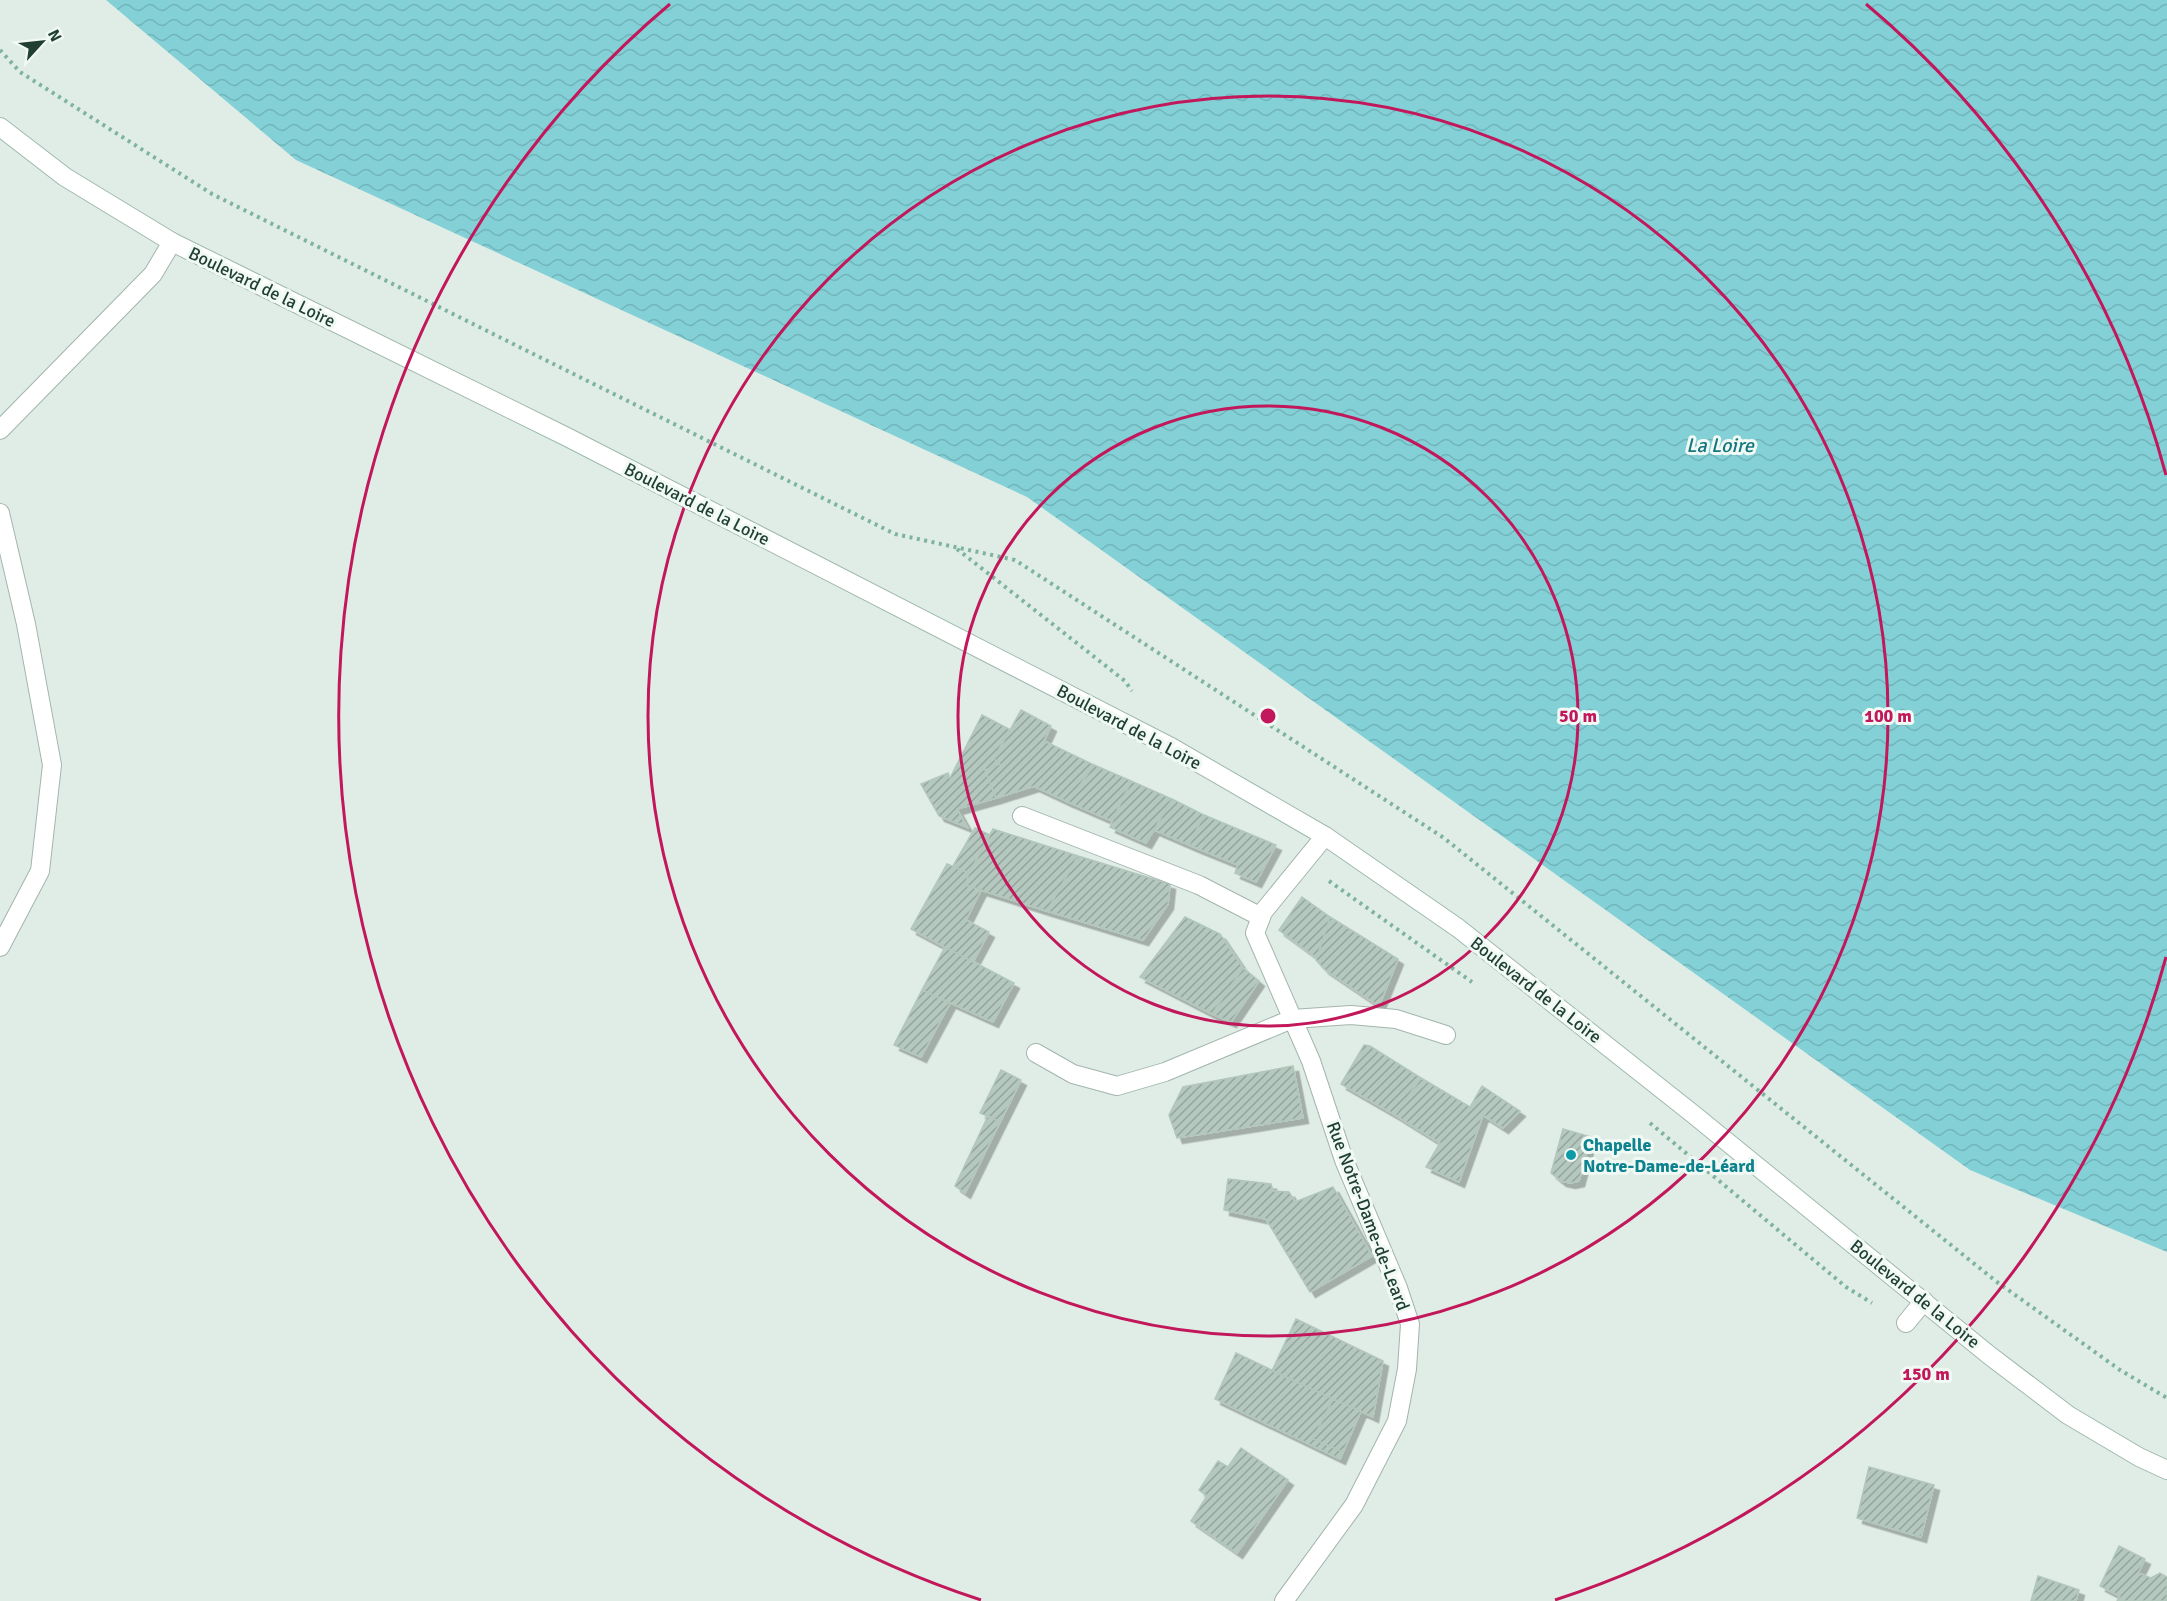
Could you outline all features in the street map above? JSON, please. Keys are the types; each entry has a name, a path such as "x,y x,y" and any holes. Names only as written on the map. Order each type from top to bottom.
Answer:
{"main road":[{"name":"Boulevard de la Loire","path":"0,127 65,177 172,242 556,432 1161,742 1325,836 1458,928 1702,1121 1989,1355 2068,1415 2139,1457 2167,1470"},
{"path":"0,430 153,274 172,242"},
{"path":"0,513 26,624 52,765 40,871 0,947"},
{"path":"1022,816 1199,885 1261,917 1325,836"},
{"name":"Rue Notre-Dame-de-Leard","path":"1261,917 1255,933 1311,1061 1344,1160 1398,1288 1410,1324 1407,1369 1397,1420 1354,1505 1284,1601"},
{"path":"1036,1053 1073,1074 1117,1086 1165,1072 1292,1019 1351,1015 1396,1019 1446,1035"},
{"path":"1906,1323 1924,1301"}],"path":[{"path":"954,547 1125,681 1138,700"},
{"path":"1304,862 1477,986"},
{"path":"1644,1118 1846,1287 1906,1323"}],"water":[{"name":"La Loire","path":"106,0 2167,0 2167,1252 1970,1170 1027,497 296,160"}],"building":[{"path":"1021,710 1051,726 1044,741 1094,765 1068,802 1034,786 996,798 985,770 1000,764 994,759"},
{"path":"982,715 1009,729 994,759 1000,764 985,770 996,798 957,809 967,827 939,816 921,784 948,773 950,778"},
{"path":"1094,765 1131,781 1112,821 1068,802"},
{"path":"1131,781 1172,799 1146,843 1110,827"},
{"path":"1172,799 1204,815 1189,845 1154,830"},
{"path":"1204,815 1276,845 1256,882 1235,873 1238,865 1189,845"},
{"path":"975,828 990,835 969,873 953,866"},
{"path":"993,829 1078,856 1047,911 965,885"},
{"path":"1078,856 1170,884 1168,904 1143,940 1047,911"},
{"path":"947,864 969,873 965,885 981,890 966,920 989,932 973,962 911,929"},
{"path":"1302,897 1330,917 1317,958 1279,930"},
{"path":"1185,917 1220,934 1243,968 1212,1014 1140,977"},
{"path":"1330,917 1398,959 1379,1006 1324,969 1316,960"},
{"path":"945,947 1014,983 993,1022 922,990"},
{"path":"1243,968 1259,981 1231,1022 1212,1014"},
{"path":"922,990 950,1003 921,1057 894,1045"},
{"path":"1364,1045 1370,1046 1421,1078 1395,1115 1341,1084"},
{"path":"1293,1066 1303,1118 1177,1138 1169,1115 1183,1087"},
{"path":"1001,1070 1021,1080 1000,1122 980,1113"},
{"path":"1421,1078 1470,1107 1482,1086 1520,1111 1503,1128 1483,1115 1459,1182 1426,1167 1440,1143 1395,1115"},
{"path":"988,1116 1000,1122 965,1193 955,1186"},
{"name":"Chapelle Notre-Dame-de-Léard","path":"1563,1129 1591,1137 1579,1181 1570,1183 1561,1181 1551,1173"},
{"path":"1228,1179 1271,1184 1273,1191 1289,1192 1295,1202 1333,1187 1372,1256 1310,1292 1266,1219 1224,1210"},
{"path":"1296,1319 1383,1361 1373,1417 1272,1371"},
{"path":"1236,1353 1333,1399 1313,1439 1343,1452 1340,1459 1215,1399"},
{"path":"1333,1399 1361,1411 1343,1452 1313,1439"},
{"path":"1241,1448 1288,1480 1237,1553 1191,1521 1207,1496 1199,1490 1218,1461 1228,1467"},
{"path":"1869,1467 1934,1485 1921,1537 1857,1518"},
{"path":"2119,1546 2145,1559 2138,1573 2151,1578 2160,1573 2167,1577 2167,1601 2117,1601 2120,1596 2100,1586"},
{"path":"2038,1576 2079,1590 2076,1601 2031,1601"}],"place":[{"name":"Chapelle Notre-Dame-de-Léard","path":"1571,1155"}]}
